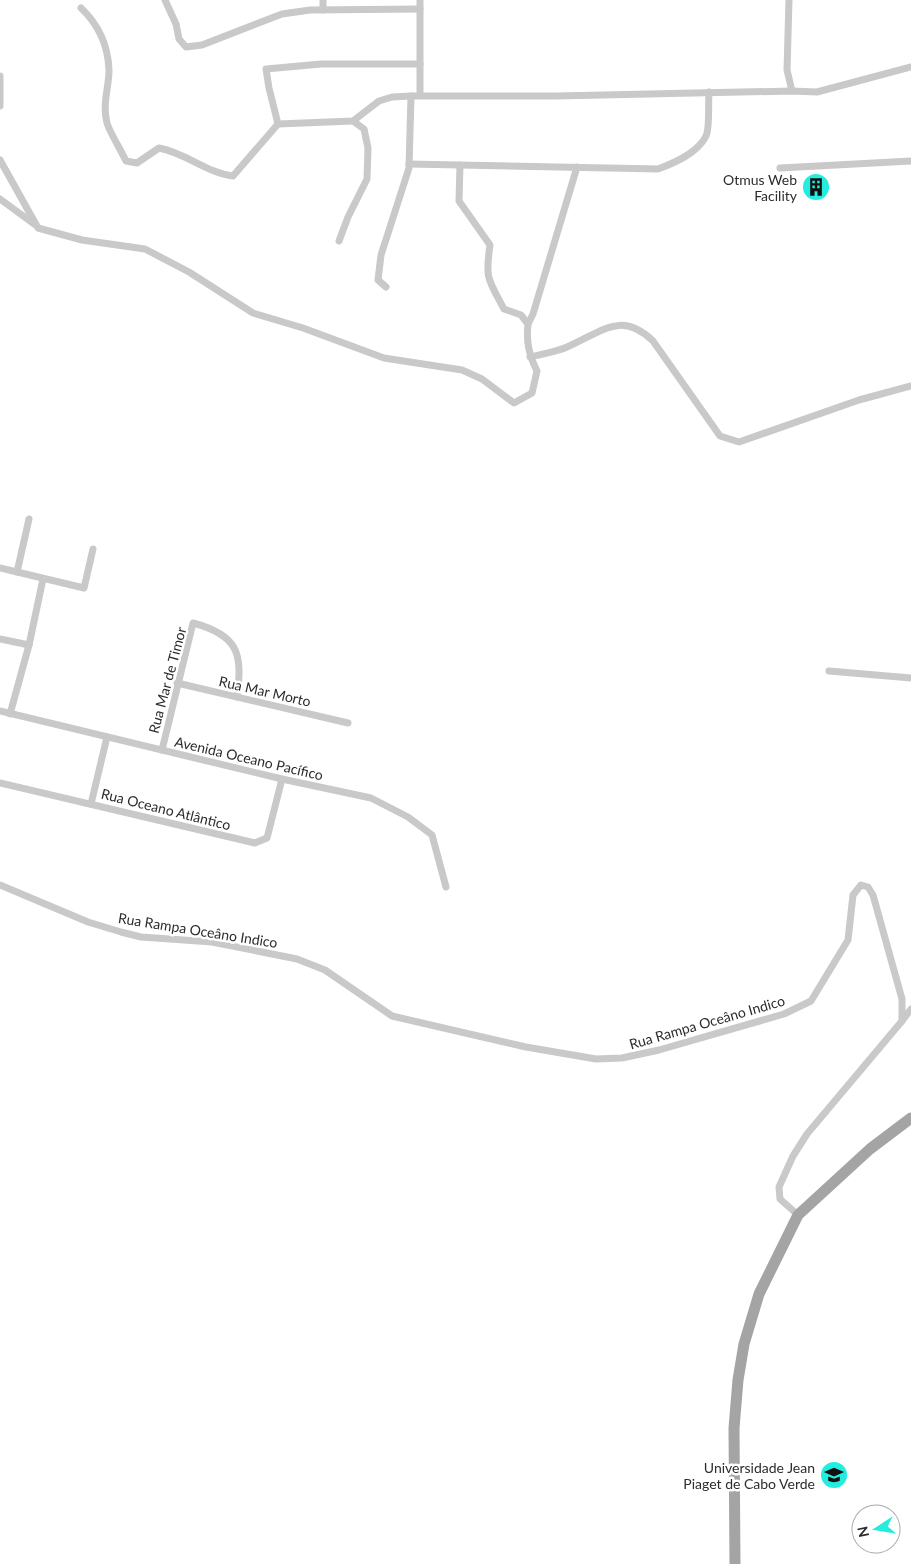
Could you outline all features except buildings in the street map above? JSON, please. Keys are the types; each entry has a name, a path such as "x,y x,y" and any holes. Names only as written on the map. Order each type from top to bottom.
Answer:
{"main road":[{"path":"735,1564 734,1428 744,1344 759,1294 798,1214 870,1149 911,1118"}],"street":[{"path":"165,0 176,24 179,39 186,46 202,45 282,14 323,10 420,8"},
{"path":"323,0 323,10"},
{"path":"420,0 420,95"},
{"path":"789,0 787,70 792,91"},
{"path":"81,8 93,20 103,36 109,71 104,94 107,124 126,161 137,163 159,148 176,151 221,175 233,176 278,124 353,121 379,101 392,96 556,96 709,92 817,92 911,67"},
{"path":"278,124 268,88 266,69 321,64 420,64"},
{"path":"0,76 0,106"},
{"path":"409,164 658,169 672,164 693,151 706,136 709,92"},
{"path":"386,287 378,280 381,255 409,164 412,96"},
{"path":"339,241 348,216 367,179 368,148 364,129 353,121"},
{"path":"0,160 38,228"},
{"path":"780,168 911,161"},
{"path":"460,165 459,201 490,245 486,271 487,279 504,309 521,316 528,324"},
{"path":"0,199 38,228 82,240 145,249 189,272 253,313 303,328 384,358 462,370 482,379 514,403 532,392 537,371 530,357 527,337 528,324 539,296 577,167"},
{"path":"530,357 565,348 613,325 629,325 642,330 653,341 720,436 739,442 859,400 911,386"},
{"path":"17,572 29,519"},
{"path":"0,568 84,588 93,549"},
{"path":"10,714 29,645 43,579"},
{"name":"Rua Mar de Timor","path":"162,750 192,623 212,628 230,643 241,670 238,698"},
{"path":"0,639 29,645"},
{"path":"829,671 911,678"},
{"name":"Rua Mar Morto","path":"177,683 348,723"},
{"name":"Avenida Oceano Pacífico","path":"0,711 282,780 371,798 408,816 432,836 446,887"},
{"path":"91,804 107,737"},
{"name":"Rua Oceano Atlântico","path":"0,783 255,843 267,838 282,780"},
{"name":"Rua Rampa Oceâno Indico","path":"0,886 88,922 121,932 141,936 212,942 297,959 325,970 392,1016 526,1047 596,1059 622,1058 659,1050 784,1014 811,1001 848,940 853,896 861,885 868,887 873,895 902,998 902,1021"},
{"path":"798,1214 780,1199 779,1187 792,1156 807,1134 911,1009"}],"place":[{"name":"Otmus Web Facility","path":"816,187"},
{"name":"Universidade Jean Piaget de Cabo Verde","path":"834,1475"}]}
